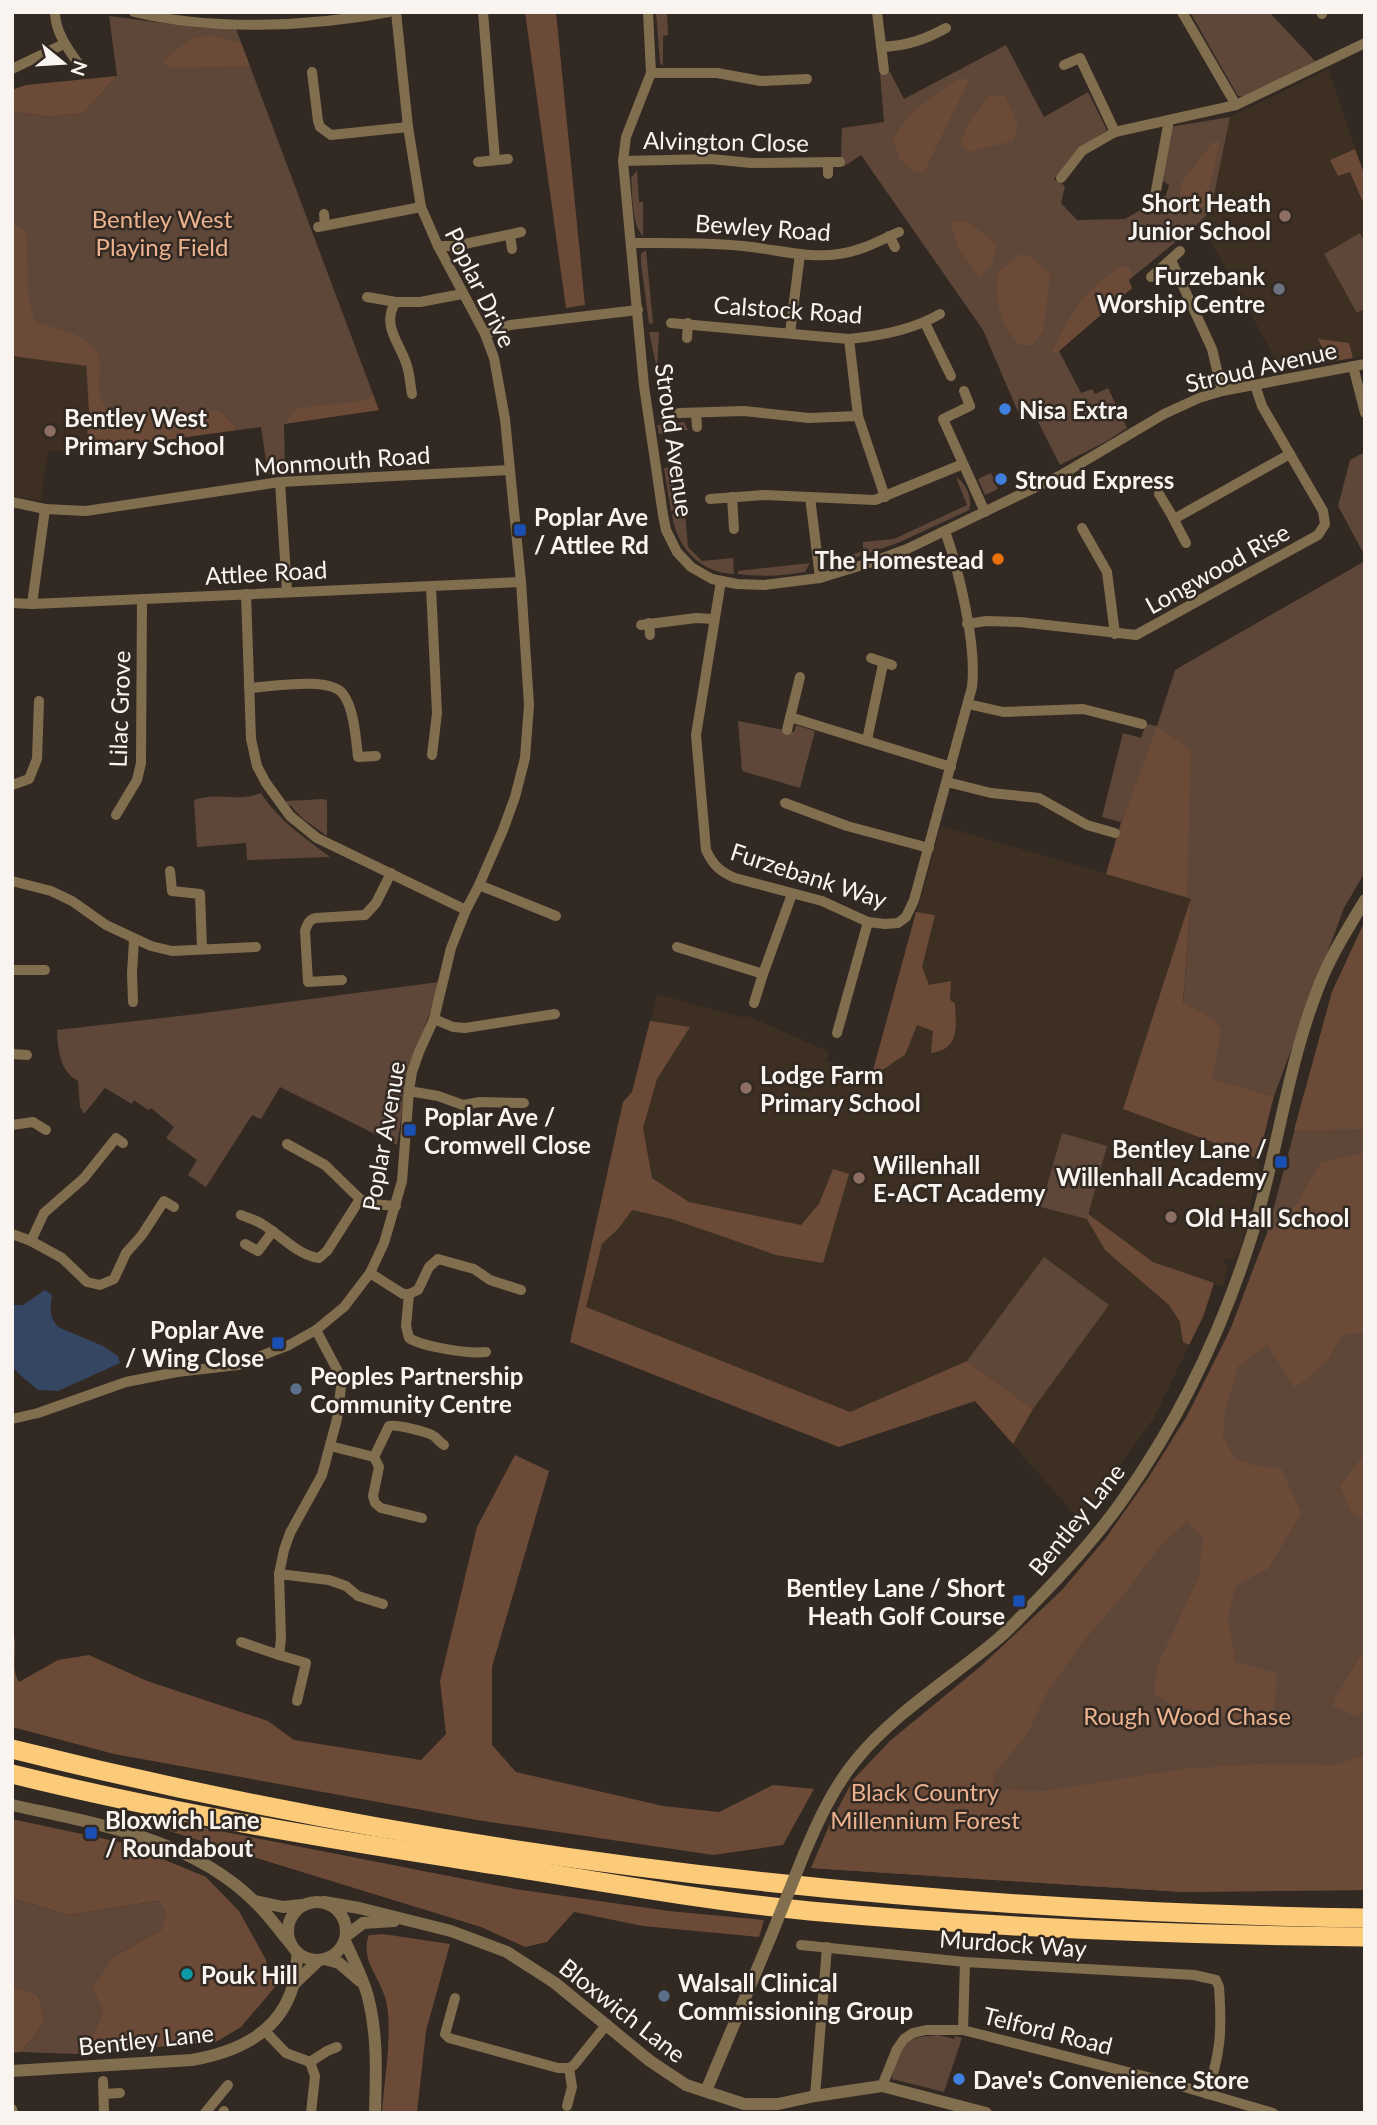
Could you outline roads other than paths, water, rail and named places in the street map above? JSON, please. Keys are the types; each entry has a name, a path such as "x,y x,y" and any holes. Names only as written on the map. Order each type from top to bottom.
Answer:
{"highway":[{"path":"12,1749 71,1764 426,1835 710,1877 874,1893 1062,1906 1227,1916 1365,1918"},
{"path":"12,1774 86,1792 278,1829 734,1902 965,1924 1253,1936 1365,1937"}],"street":[{"path":"55,12 64,44 78,63"},
{"path":"134,12 165,19 201,17 260,23 389,12"},
{"path":"257,12 260,23"},
{"name":"Poplar Drive","path":"396,12 408,127 421,206 438,246 485,334 498,374 521,582"},
{"path":"483,12 495,160"},
{"name":"Stroud Avenue","path":"648,12 651,73 626,137 623,161 648,424 666,530 677,552 691,567 705,576 721,581 764,585 820,578 887,557 1060,475 1173,409 1222,391 1365,364"},
{"path":"877,12 884,70"},
{"path":"1182,12 1236,106"},
{"path":"881,47 903,46 922,41 946,28"},
{"path":"1061,178 1082,151 1115,132 1236,106 1365,43"},
{"path":"12,69 64,44"},
{"path":"1064,65 1080,58 1115,132"},
{"path":"794,66 795,79"},
{"path":"312,72 318,121 320,127 331,135 408,127"},
{"path":"651,73 718,73 761,81 807,79"},
{"path":"1155,195 1169,120"},
{"path":"478,162 508,159"},
{"name":"Alvington Close","path":"623,161 711,159 828,168 840,162"},
{"path":"322,222 421,206"},
{"path":"438,246 455,246 521,232"},
{"name":"Bewley Road","path":"631,243 744,246 800,254 838,254 865,249 894,234 895,247"},
{"path":"510,235 512,249"},
{"path":"1151,277 1180,251"},
{"path":"790,333 800,254"},
{"path":"1171,260 1212,349 1222,391"},
{"path":"367,297 396,302 438,300 462,294"},
{"path":"396,302 392,308 390,324 407,364 412,394"},
{"path":"485,334 510,325 638,310"},
{"name":"Calstock Road","path":"671,323 849,339 874,336 925,323 940,314"},
{"name":"Calstock Road","path":"687,338 688,323"},
{"path":"925,323 951,376"},
{"path":"849,339 858,416 885,497"},
{"path":"1353,366 1365,414"},
{"name":"Longwood Rise","path":"967,624 986,621 1020,622 1115,634 1144,633 1318,535 1325,517 1262,406 1255,385"},
{"path":"964,391 970,406 943,419 985,512"},
{"path":"679,413 744,411 809,418 858,416"},
{"path":"696,413 697,427"},
{"path":"1177,516 1290,454"},
{"path":"710,499 765,495 855,500 885,497 963,464"},
{"name":"Monmouth Road","path":"12,502 45,509 86,511 280,482 509,470"},
{"path":"280,482 287,592"},
{"path":"1159,494 1177,516 1186,543"},
{"path":"732,497 734,529"},
{"path":"810,497 820,578"},
{"path":"32,604 45,509"},
{"path":"1082,528 1107,572 1115,634"},
{"name":"Furzebank Way","path":"721,581 695,735 706,850 712,863 722,872 822,901 868,922 898,923 906,917 914,900 972,687 974,666 967,624 959,579 945,531"},
{"name":"Attlee Road","path":"12,603 521,582"},
{"name":"Poplar Avenue","path":"12,1419 38,1413 126,1382 177,1372 238,1366 289,1345 316,1330 344,1307 370,1273 384,1243 396,1206 404,1167 409,1091 419,1052 434,1018 451,948 503,830 525,758 529,705 521,582"},
{"path":"431,587 437,713 432,755"},
{"path":"246,594 251,739 257,766 266,783 290,816 317,838 466,910"},
{"name":"Lilac Grove","path":"116,815 138,780 141,763 142,599"},
{"path":"650,635 645,624 696,618 713,619"},
{"path":"867,740 887,664 871,658"},
{"path":"787,730 800,677"},
{"path":"249,688 321,683 333,686 342,692 346,700 356,732 358,757 376,756"},
{"path":"12,785 29,779 37,759 39,701"},
{"path":"968,704 1003,712 1083,709 1142,724"},
{"path":"790,717 951,767"},
{"path":"947,782 990,793 1040,798 1087,825 1115,833"},
{"path":"785,803 847,826 929,848"},
{"path":"170,871 172,891 201,894 202,948"},
{"path":"342,980 307,982 307,924 316,918 365,915 376,903 391,873"},
{"path":"12,881 51,891 134,940 172,951 256,947"},
{"path":"479,885 556,916"},
{"path":"769,998 756,999 762,974 792,894"},
{"name":"Bentley Lane","path":"706,2091 827,1803 856,1760 888,1727 1011,1627 1078,1555 1123,1499 1146,1465 1186,1395 1235,1284 1252,1237 1303,1033 1317,992 1333,953 1365,900"},
{"path":"837,1033 868,922"},
{"path":"133,1002 134,940"},
{"path":"677,947 701,959 762,974"},
{"path":"12,970 45,970"},
{"path":"434,1018 453,1027 465,1028 555,1014"},
{"path":"12,1054 27,1055"},
{"path":"409,1091 438,1096 463,1105 480,1102 524,1103"},
{"path":"12,1125 33,1122 46,1130"},
{"path":"31,1241 44,1213 84,1178 116,1138 123,1143"},
{"path":"287,1144 325,1165 360,1199 371,1204 396,1206"},
{"path":"241,1215 260,1222 290,1245 319,1258 327,1251 360,1199"},
{"path":"12,1234 62,1258 87,1282 100,1286 114,1279 126,1253 142,1236 164,1201 174,1208"},
{"path":"246,1244 258,1251 274,1231"},
{"path":"370,1273 403,1294 409,1294 418,1290 429,1267 438,1259 474,1269 490,1280 521,1290"},
{"path":"409,1294 406,1326 409,1338 434,1348 485,1352"},
{"path":"279,1656 279,1574 290,1533 322,1475 342,1379 316,1330"},
{"path":"374,1457 389,1426 397,1424 409,1430 435,1436 444,1445"},
{"path":"330,1446 374,1457 379,1467 373,1496 375,1503 381,1508 422,1518"},
{"path":"279,1574 329,1580 383,1604"},
{"path":"241,1642 306,1663 297,1701"},
{"path":"12,1805 122,1830 175,1848 218,1874 254,1901 294,1948 309,1959 339,1964 363,1983"},
{"path":"254,1901 283,1907 324,1902 342,1915 346,1926 345,1938 370,2007 377,2050 375,2113"},
{"name":"Bloxwich Lane","path":"324,1902 451,1931 506,1952 555,1983 650,2061 686,2085 743,2108 882,2086 961,2110 986,2113"},
{"path":"294,1948 289,1923 293,1913 304,1904"},
{"name":"Bloxwich Lane","path":"345,1938 363,1923 404,1921"},
{"path":"322,1960 334,1955 345,1938"},
{"name":"Murdock Way","path":"801,1945 965,1962 1195,1975 1216,1980 1219,1987 1221,2032 1218,2059 1207,2094"},
{"path":"815,2096 827,1947"},
{"name":"Bentley Lane","path":"12,2071 192,2060 221,2055 245,2045 265,2031 285,2005 293,1985 294,1948"},
{"name":"Bentley Lane","path":"293,1985 322,1960"},
{"path":"962,2030 965,1962"},
{"path":"455,1998 445,2034 449,2038 558,2068 569,2068 607,2024"},
{"name":"Telford Road","path":"882,2086 897,2049 913,2032 962,2030 1273,2113"},
{"path":"265,2031 286,2053 310,2062 315,2076 311,2113"},
{"path":"310,2062 337,2048"},
{"path":"566,2106 576,2095 569,2068"},
{"path":"103,2081 104,2113"},
{"path":"205,2113 228,2085"},
{"path":"104,2094 120,2093"}],"water":[{"path":"45,1290 52,1295 51,1312 58,1327 103,1346 118,1356 120,1363 58,1391 38,1390 20,1375 12,1366 12,1305 23,1305"}],"place":[{"name":"Short Heath Junior School","path":"1285,216"},
{"name":"Furzebank Worship Centre","path":"1279,289"},
{"name":"Nisa Extra","path":"1005,409"},
{"name":"Bentley West Primary School","path":"50,431"},
{"name":"Stroud Express","path":"1001,479"},
{"name":"Poplar Ave / Attlee Rd","path":"520,530"},
{"name":"The Homestead","path":"998,559"},
{"name":"Lodge Farm Primary School","path":"746,1088"},
{"name":"Poplar Ave / Cromwell Close","path":"410,1130"},
{"name":"Bentley Lane / Willenhall Academy","path":"1281,1162"},
{"name":"Willenhall E-ACT Academy","path":"859,1178"},
{"name":"Old Hall School","path":"1171,1217"},
{"name":"Poplar Ave / Wing Close","path":"278,1343"},
{"name":"Peoples Partnership Community Centre","path":"296,1389"},
{"name":"Bentley Lane / Short Heath Golf Course","path":"1019,1601"},
{"name":"Bloxwich Lane / Roundabout","path":"91,1833"},
{"name":"Pouk Hill","path":"187,1974"},
{"name":"Walsall Clinical Commissioning Group","path":"664,1996"},
{"name":"Dave's Convenience Store","path":"959,2079"}],"park label":[{"name":"Bentley West Playing Field","path":"162,232"},
{"name":"Rough Wood Chase","path":"1187,1715"},
{"name":"Black Country Millennium Forest","path":"925,1805"}]}
